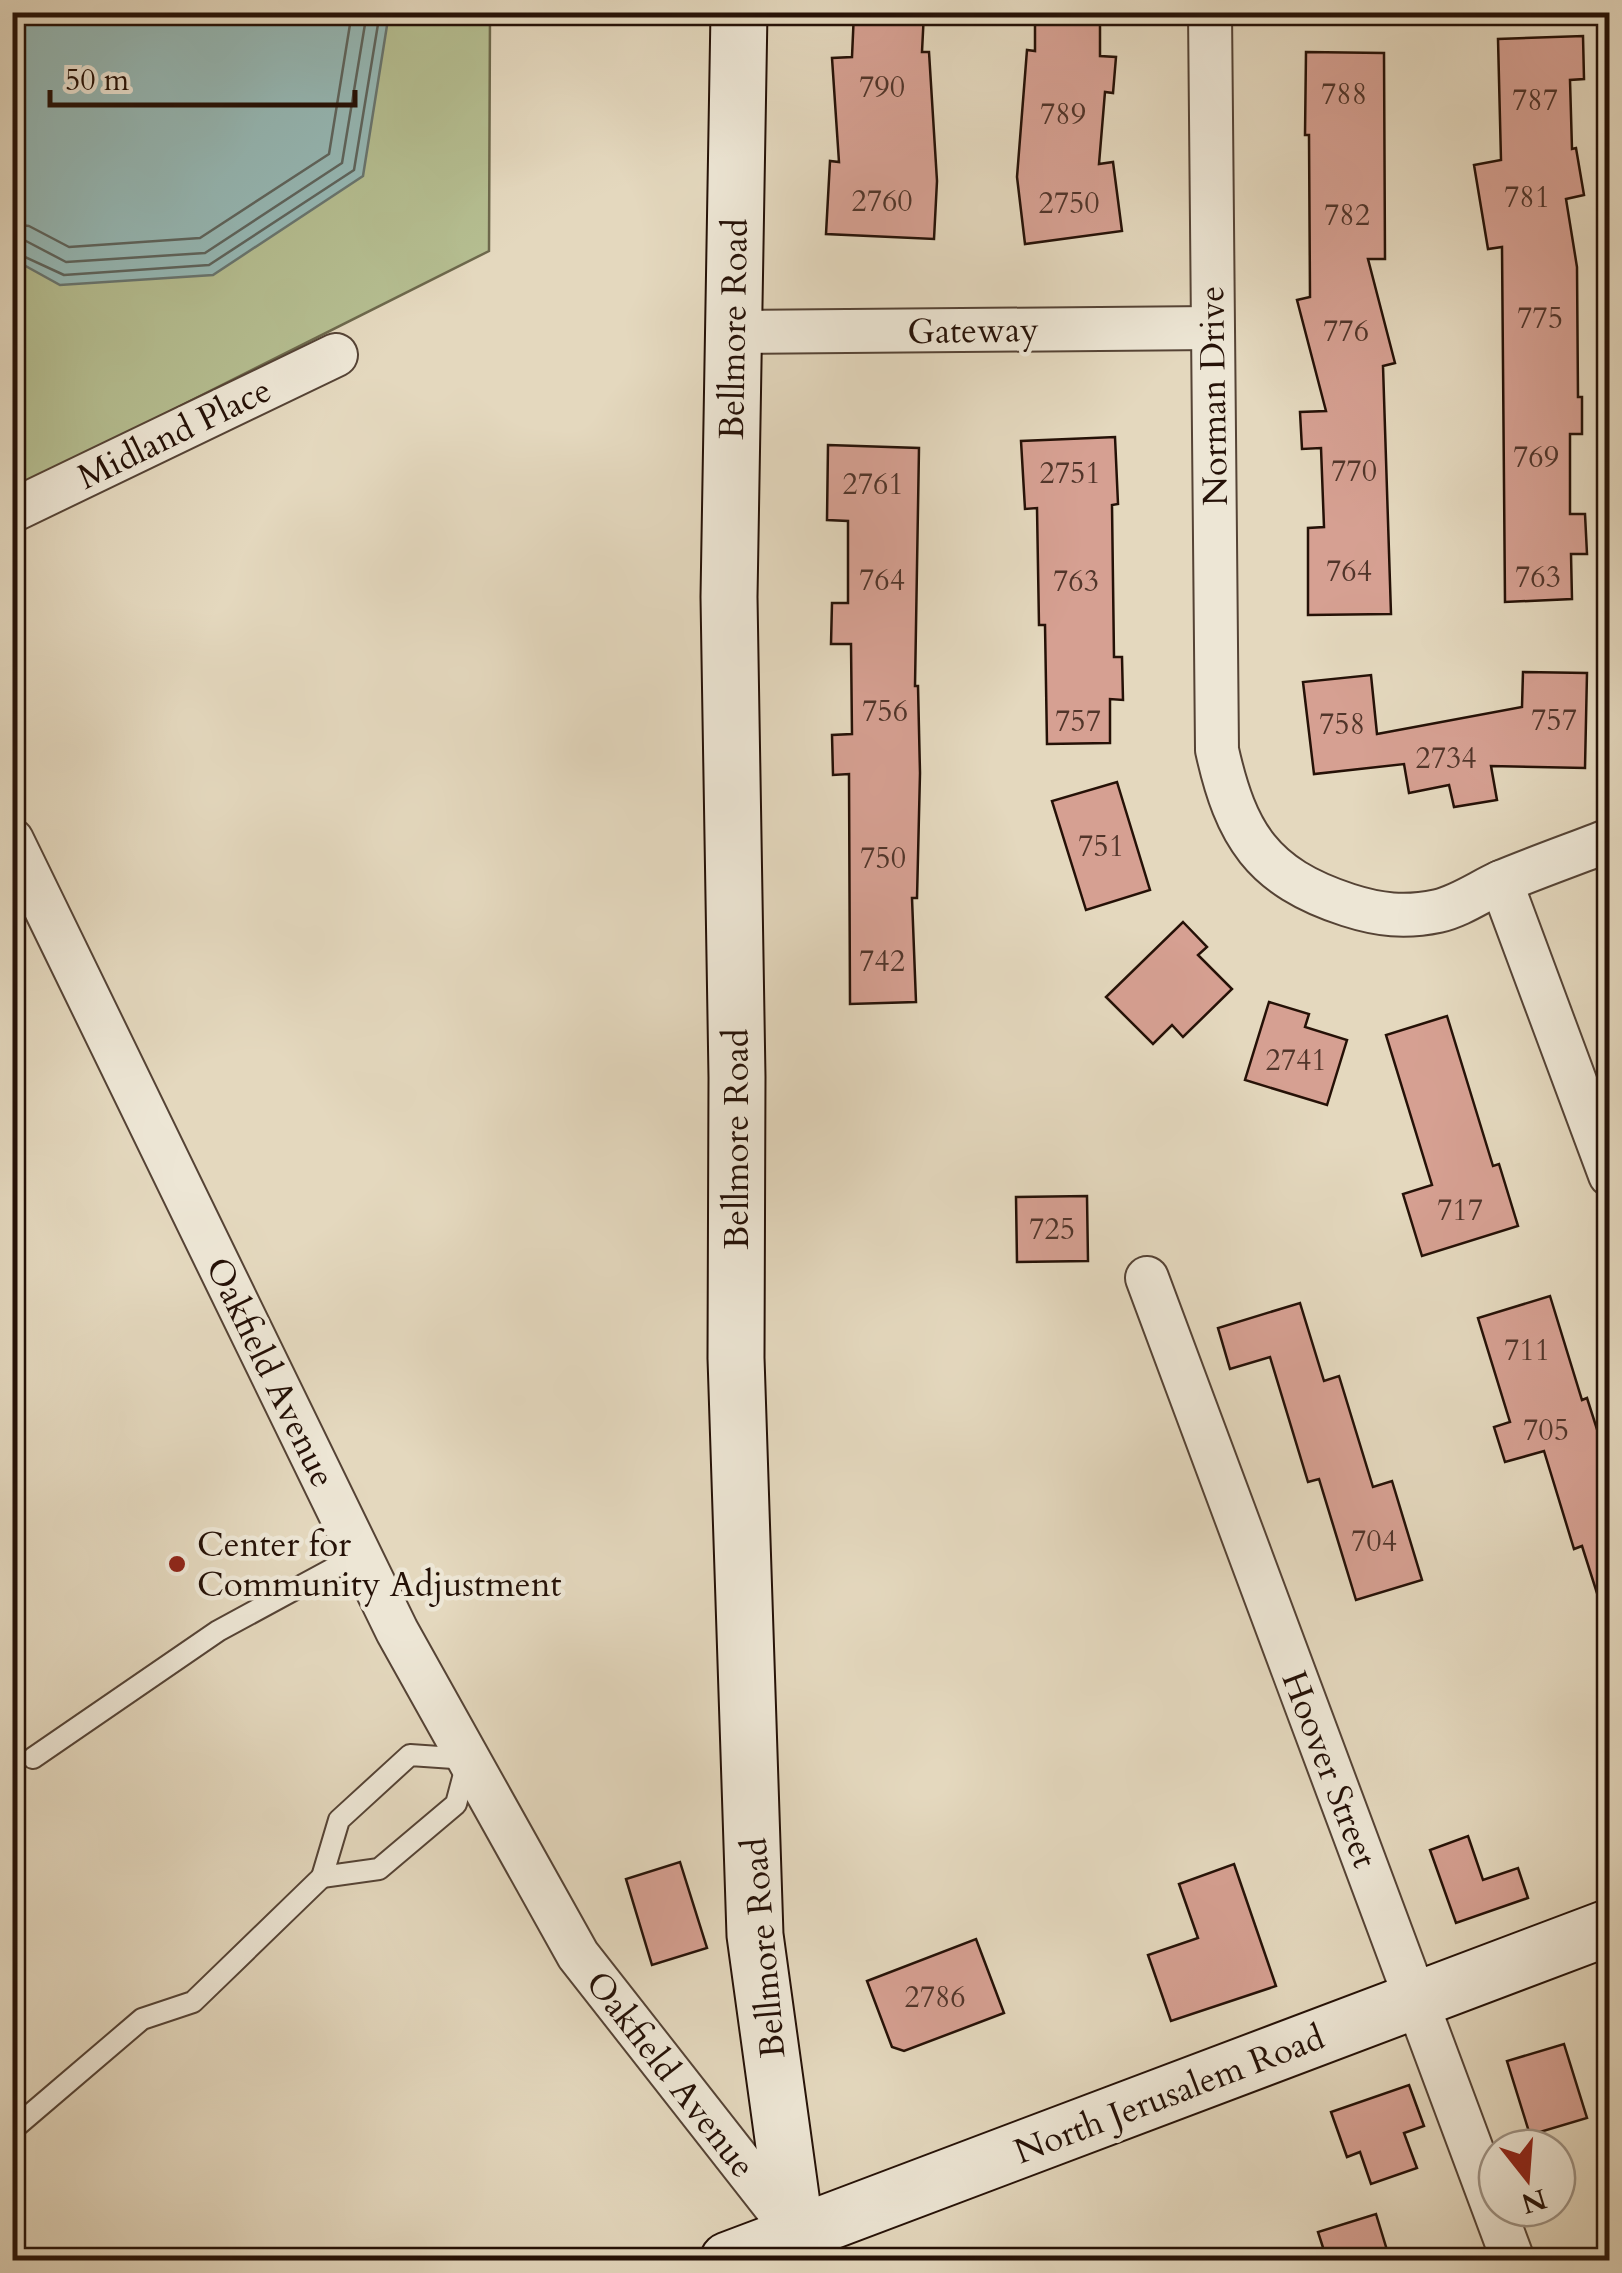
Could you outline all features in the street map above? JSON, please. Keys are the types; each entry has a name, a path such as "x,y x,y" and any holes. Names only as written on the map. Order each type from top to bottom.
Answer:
{"main road":[{"name":"Bellmore Road","path":"739,12 729,597 737,1078 737,1398 756,1934 802,2247"},
{"name":"North Jerusalem Road","path":"728,2260 802,2247 1610,1927"}],"street":[{"name":"Norman Drive","path":"1210,12 1217,750 1226,794 1242,828 1271,865 1308,892 1383,916 1440,911 1501,882 1610,840"},
{"name":"Gateway","path":"734,332 1212,328"},
{"name":"Midland Place","path":"12,511 336,355"},
{"name":"Oakfield Avenue","path":"12,840 397,1631 578,1956 802,2247"},
{"path":"1501,882 1610,1175"},
{"name":"Hoover Street","path":"1147,1278 1513,2260"}],"lane":[{"path":"34,1758 218,1631 360,1554"},
{"path":"12,2130 142,2019 192,2002 322,1878 339,1820 410,1754 468,1759 456,1804 379,1869 322,1878"}],"green space":[{"path":"13,13 490,13 489,251 13,490"}],"water":[{"path":"12,13 389,13 363,176 213,275 60,285 13,259"}],"building":[{"path":"854,12 924,12 922,52 929,52 937,181 934,239 826,234 830,161 839,162 832,58 852,57"},
{"path":"1035,12 1100,12 1100,56 1116,57 1113,93 1105,92 1099,164 1113,162 1122,231 1025,244 1017,177 1027,50 1035,51"},
{"path":"1583,36 1584,79 1570,80 1572,149 1576,148 1584,195 1566,199 1577,267 1578,397 1582,397 1582,434 1570,434 1570,514 1585,514 1587,554 1571,554 1572,599 1505,602 1502,247 1488,249 1474,165 1501,160 1498,39"},
{"path":"1306,52 1384,53 1385,259 1368,259 1395,363 1383,366 1391,614 1308,615 1308,528 1324,527 1321,448 1302,449 1300,412 1326,411 1297,300 1310,297"},
{"path":"1115,437 1118,504 1112,505 1114,657 1122,657 1123,700 1110,699 1110,743 1047,744 1045,625 1039,625 1037,508 1025,509 1021,441"},
{"path":"828,445 919,448 915,686 920,773 917,898 912,898 916,1002 850,1004 849,774 833,775 832,735 852,734 851,644 831,644 832,603 848,603 848,521 827,520"},
{"path":"1523,672 1587,673 1585,768 1491,766 1497,800 1454,807 1449,785 1409,793 1404,764 1314,774 1303,682 1371,675 1377,734 1522,707"},
{"path":"1117,782 1150,890 1086,910 1052,801"},
{"path":"1183,922 1207,947 1198,955 1232,989 1183,1037 1172,1025 1153,1044 1106,997"},
{"path":"1269,1002 1309,1014 1305,1027 1347,1040 1327,1105 1245,1080"},
{"path":"1447,1016 1493,1166 1499,1164 1518,1226 1422,1256 1403,1194 1432,1185 1386,1035"},
{"path":"1087,1196 1088,1261 1017,1262 1016,1197"},
{"path":"1550,1296 1582,1400 1587,1398 1602,1445 1610,1443 1610,1608 1602,1609 1582,1546 1574,1549 1544,1451 1505,1462 1494,1427 1510,1422 1478,1318"},
{"path":"1300,1303 1324,1381 1339,1376 1373,1487 1392,1481 1422,1580 1356,1600 1319,1479 1308,1482 1270,1357 1230,1369 1218,1328"},
{"path":"1468,1836 1483,1880 1518,1868 1528,1898 1456,1923 1430,1850"},
{"path":"680,1862 707,1948 652,1965 626,1879"},
{"path":"1234,1864 1276,1986 1171,2021 1148,1955 1198,1938 1179,1884"},
{"path":"976,1939 1004,2013 904,2051 892,2047 867,1981"},
{"path":"1564,2044 1587,2118 1553,2128 1528,2128 1507,2061"},
{"path":"1409,2085 1424,2126 1404,2133 1417,2168 1371,2184 1360,2152 1347,2157 1331,2112"},
{"path":"1376,2214 1390,2260 1327,2260 1318,2232"}],"place":[{"name":"Center for Community Adjustment","path":"177,1564"}]}
